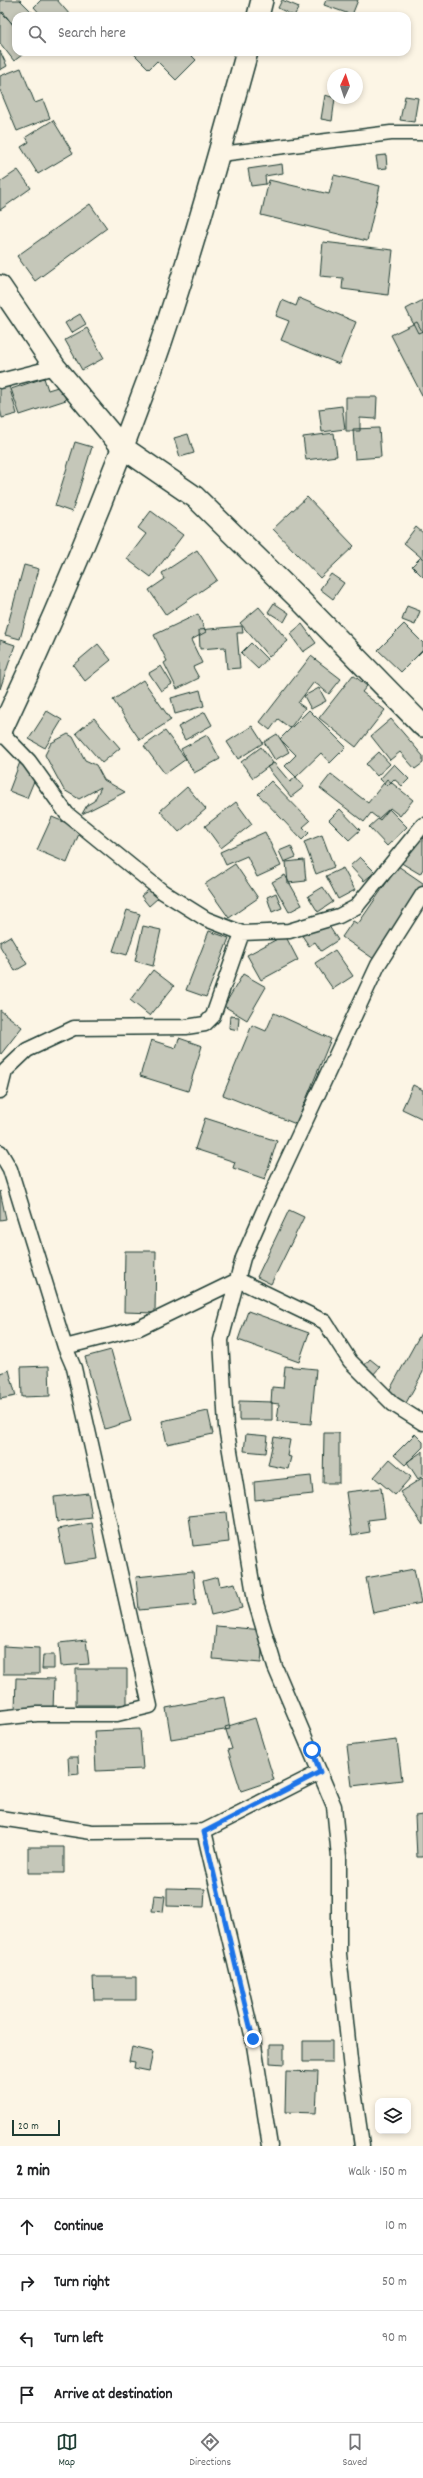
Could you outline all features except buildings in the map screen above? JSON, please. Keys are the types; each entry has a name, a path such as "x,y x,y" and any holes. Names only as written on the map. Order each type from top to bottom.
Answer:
{"main road":[{"path":"259,12 262,0"},
{"path":"0,732 95,521 149,375 221,154 247,56"},
{"path":"0,286 55,367 122,447 195,497 302,601 423,726"}],"street":[{"path":"221,154 391,134 423,134"},
{"path":"0,381 55,367"},
{"path":"0,732 28,760 67,814 163,892 206,919 242,933 289,931 339,916 356,908 423,825"},
{"path":"362,2146 351,2070 339,1954 338,1857 334,1806 275,1667 255,1600 228,1443 221,1340 243,1258 264,1210 378,965 423,894"},
{"path":"0,1091 5,1072 27,1050 74,1028 186,1027 205,1024 213,1016 242,933"},
{"path":"0,1152 10,1169 65,1347 74,1368 150,1706 117,1714 37,1714 0,1718"},
{"path":"65,1347 139,1328 238,1280"},
{"path":"238,1280 325,1322 350,1361 393,1404 423,1423"},
{"path":"0,1818 92,1832 204,1832 320,1772"},
{"path":"204,1832 253,2039 270,2146"}],"route":[{"path":"253,2039 204,1832 320,1772 312,1750"}]}
